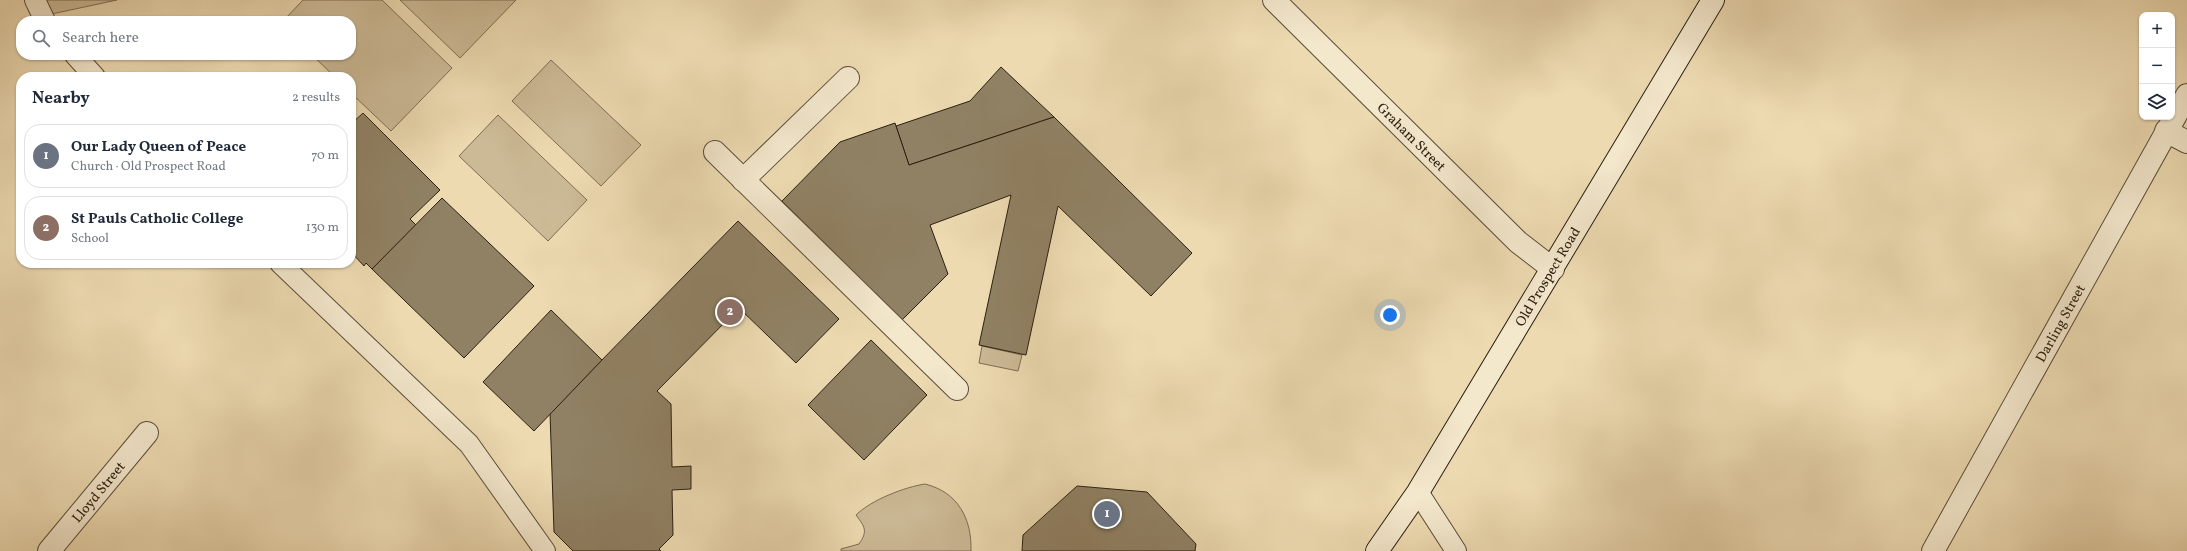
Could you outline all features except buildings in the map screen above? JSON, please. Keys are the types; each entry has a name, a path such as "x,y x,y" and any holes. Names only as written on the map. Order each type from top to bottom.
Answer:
{"street":[{"name":"Graham Street","path":"1274,0 1518,242 1553,269"},
{"name":"Old Prospect Road","path":"1377,551 1418,492 1713,0"},
{"path":"743,180 848,78"},
{"name":"Darling Street","path":"1933,551 2187,95"},
{"path":"2166,131 2187,142"},
{"path":"714,152 956,389"},
{"name":"Lloyd Street","path":"49,551 147,433"}],"lane":[{"path":"35,0 43,16"},
{"path":"80,60 90,72"},
{"path":"285,268 469,444 545,551"},
{"path":"1418,492 1456,551"}],"shaded area":[{"path":"41,0 117,0 47,15"},
{"path":"303,0 382,0 452,68 391,131 356,98 356,72 330,72 317,60 356,60 356,16 288,16"},
{"path":"400,0 516,0 460,58"},
{"path":"551,60 641,145 601,186 512,101"},
{"path":"498,115 587,200 548,241 459,156"},
{"path":"982,346 1022,355 1018,371 979,363"},
{"path":"925,484 946,493 961,508 969,528 971,551 841,551 841,549 859,544 864,536 862,523 856,515 862,509 889,495"}],"place":[{"name":"St Pauls Catholic College","path":"730,312"},
{"name":"Our Lady Queen of Peace","path":"1107,514"}]}
